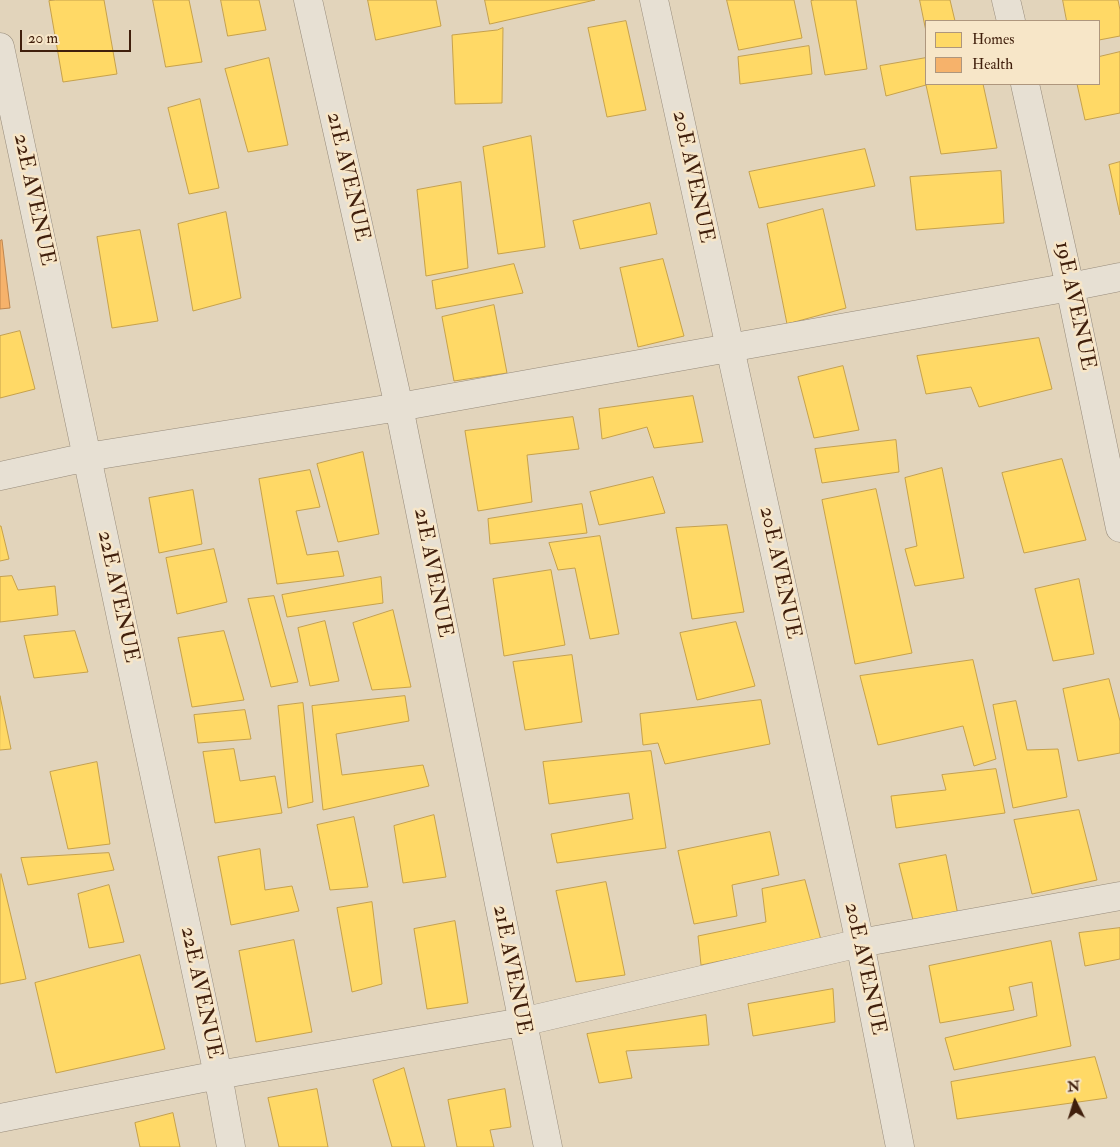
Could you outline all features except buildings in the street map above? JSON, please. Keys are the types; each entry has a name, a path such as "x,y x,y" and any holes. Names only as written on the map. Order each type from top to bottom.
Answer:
{"street":[{"name":"21E AVENUE","path":"308,0 399,407 548,1147"},
{"name":"20E AVENUE","path":"654,0 860,943 900,1147"},
{"path":"1006,0 1011,20"},
{"name":"22E AVENUE","path":"0,47 218,1075 231,1147"},
{"name":"19E AVENUE","path":"1025,85 1070,287 1120,528"},
{"path":"0,476 88,457 399,407 1120,277"},
{"path":"0,1118 218,1075 522,1022 860,943 1120,896"}]}
